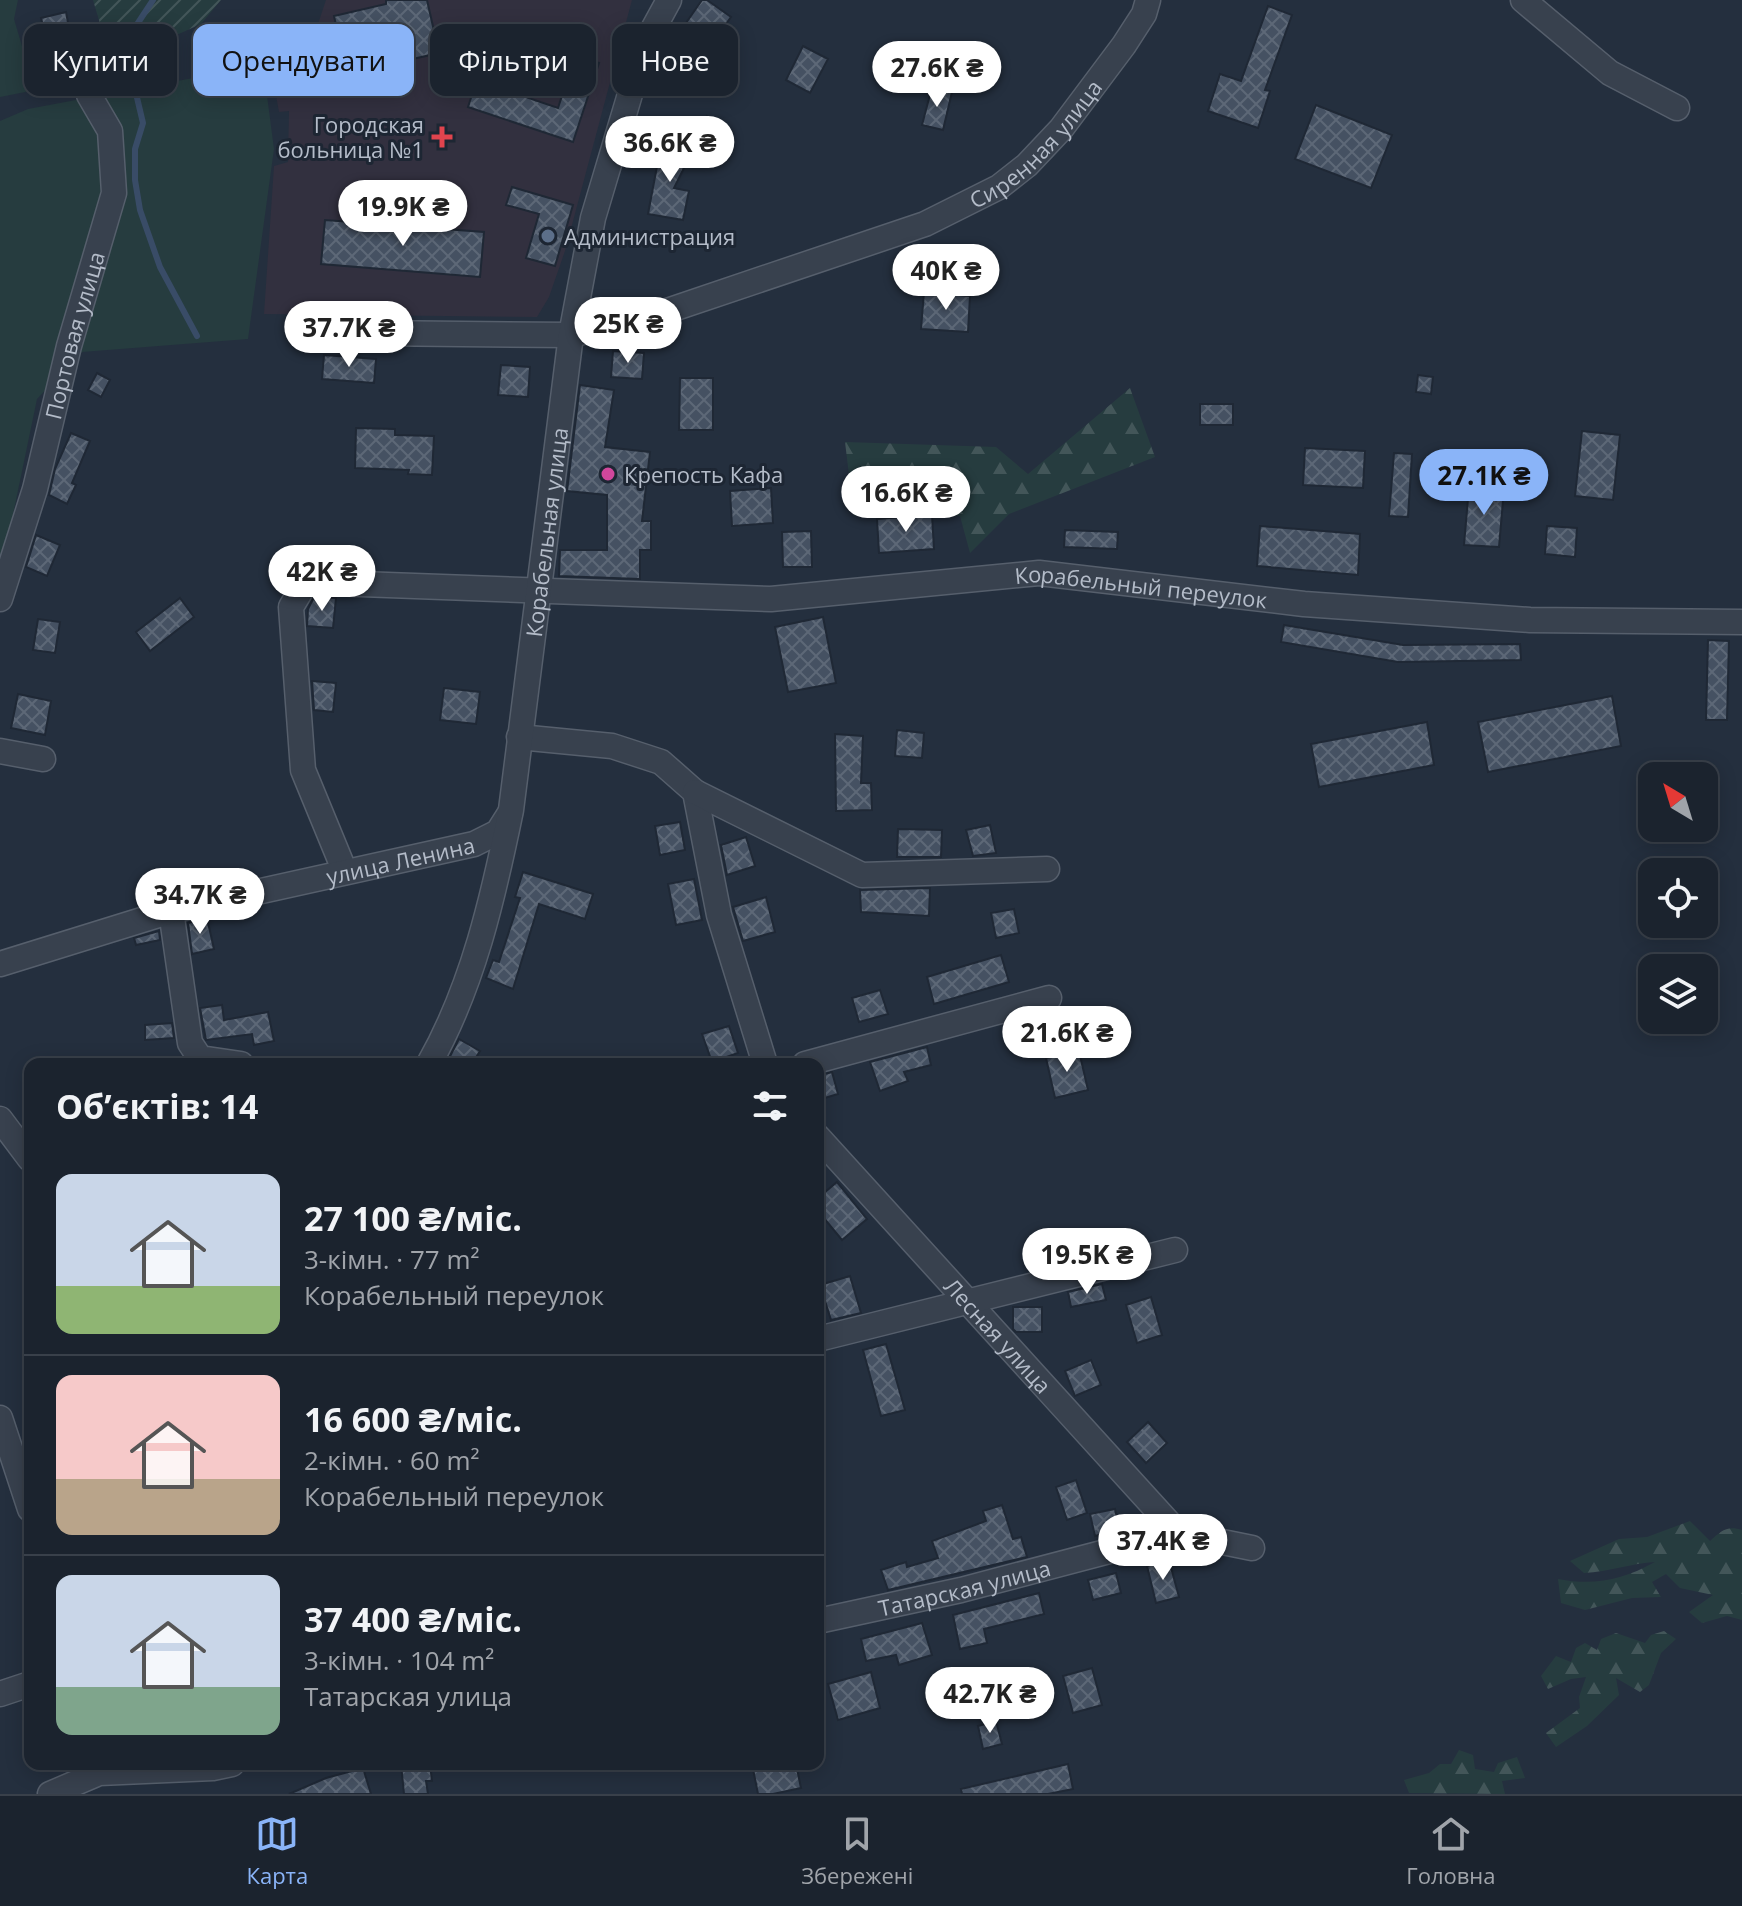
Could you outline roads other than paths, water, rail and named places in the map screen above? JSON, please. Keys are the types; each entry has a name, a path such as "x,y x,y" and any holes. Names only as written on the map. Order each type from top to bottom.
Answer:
{"street":[{"name":"Корабельная улица","path":"432,1058 475,961 497,881 511,810 571,335 593,218 645,44 669,0"},
{"name":"Сиренная улица","path":"369,333 571,335 664,312 925,224 999,187 1027,165 1061,129 1124,45 1144,14 1148,0"},
{"path":"1523,0 1610,73 1677,108"},
{"name":"Портовая улица","path":"0,599 35,489 69,346 114,193 110,131 90,96"},
{"name":"Корабельный переулок","path":"345,872 303,770 291,607 306,582 771,599 1039,573 1304,604 1530,620 1742,622"},
{"path":"519,737 612,746 661,762 695,792 862,875 1047,869"},
{"path":"0,751 43,759"},
{"path":"695,792 719,915 763,1058"},
{"name":"улица Ленина","path":"0,964 171,911 474,844 498,832 511,810"},
{"path":"171,911 190,1043 200,1058"},
{"path":"824,1059 1049,998"},
{"path":"0,1119 24,1151"},
{"name":"Лесная улица","path":"824,1144 1178,1533"},
{"path":"824,1337 1175,1250"},
{"path":"0,1418 9,1479 24,1500"},
{"name":"Татарская улица","path":"824,1620 961,1590 1178,1533 1252,1548"},
{"path":"0,1694 24,1686"},
{"path":"50,1794 97,1783 198,1770"}],"waterway":[{"path":"137,24 153,0"},
{"path":"137,96 143,123 135,149 135,180 140,210 160,267 197,336"}],"place":[{"name":"Городская больница №1","path":"442,137"},
{"name":"Администрация","path":"548,236"},
{"name":"Крепость Кафа","path":"608,474"}]}
